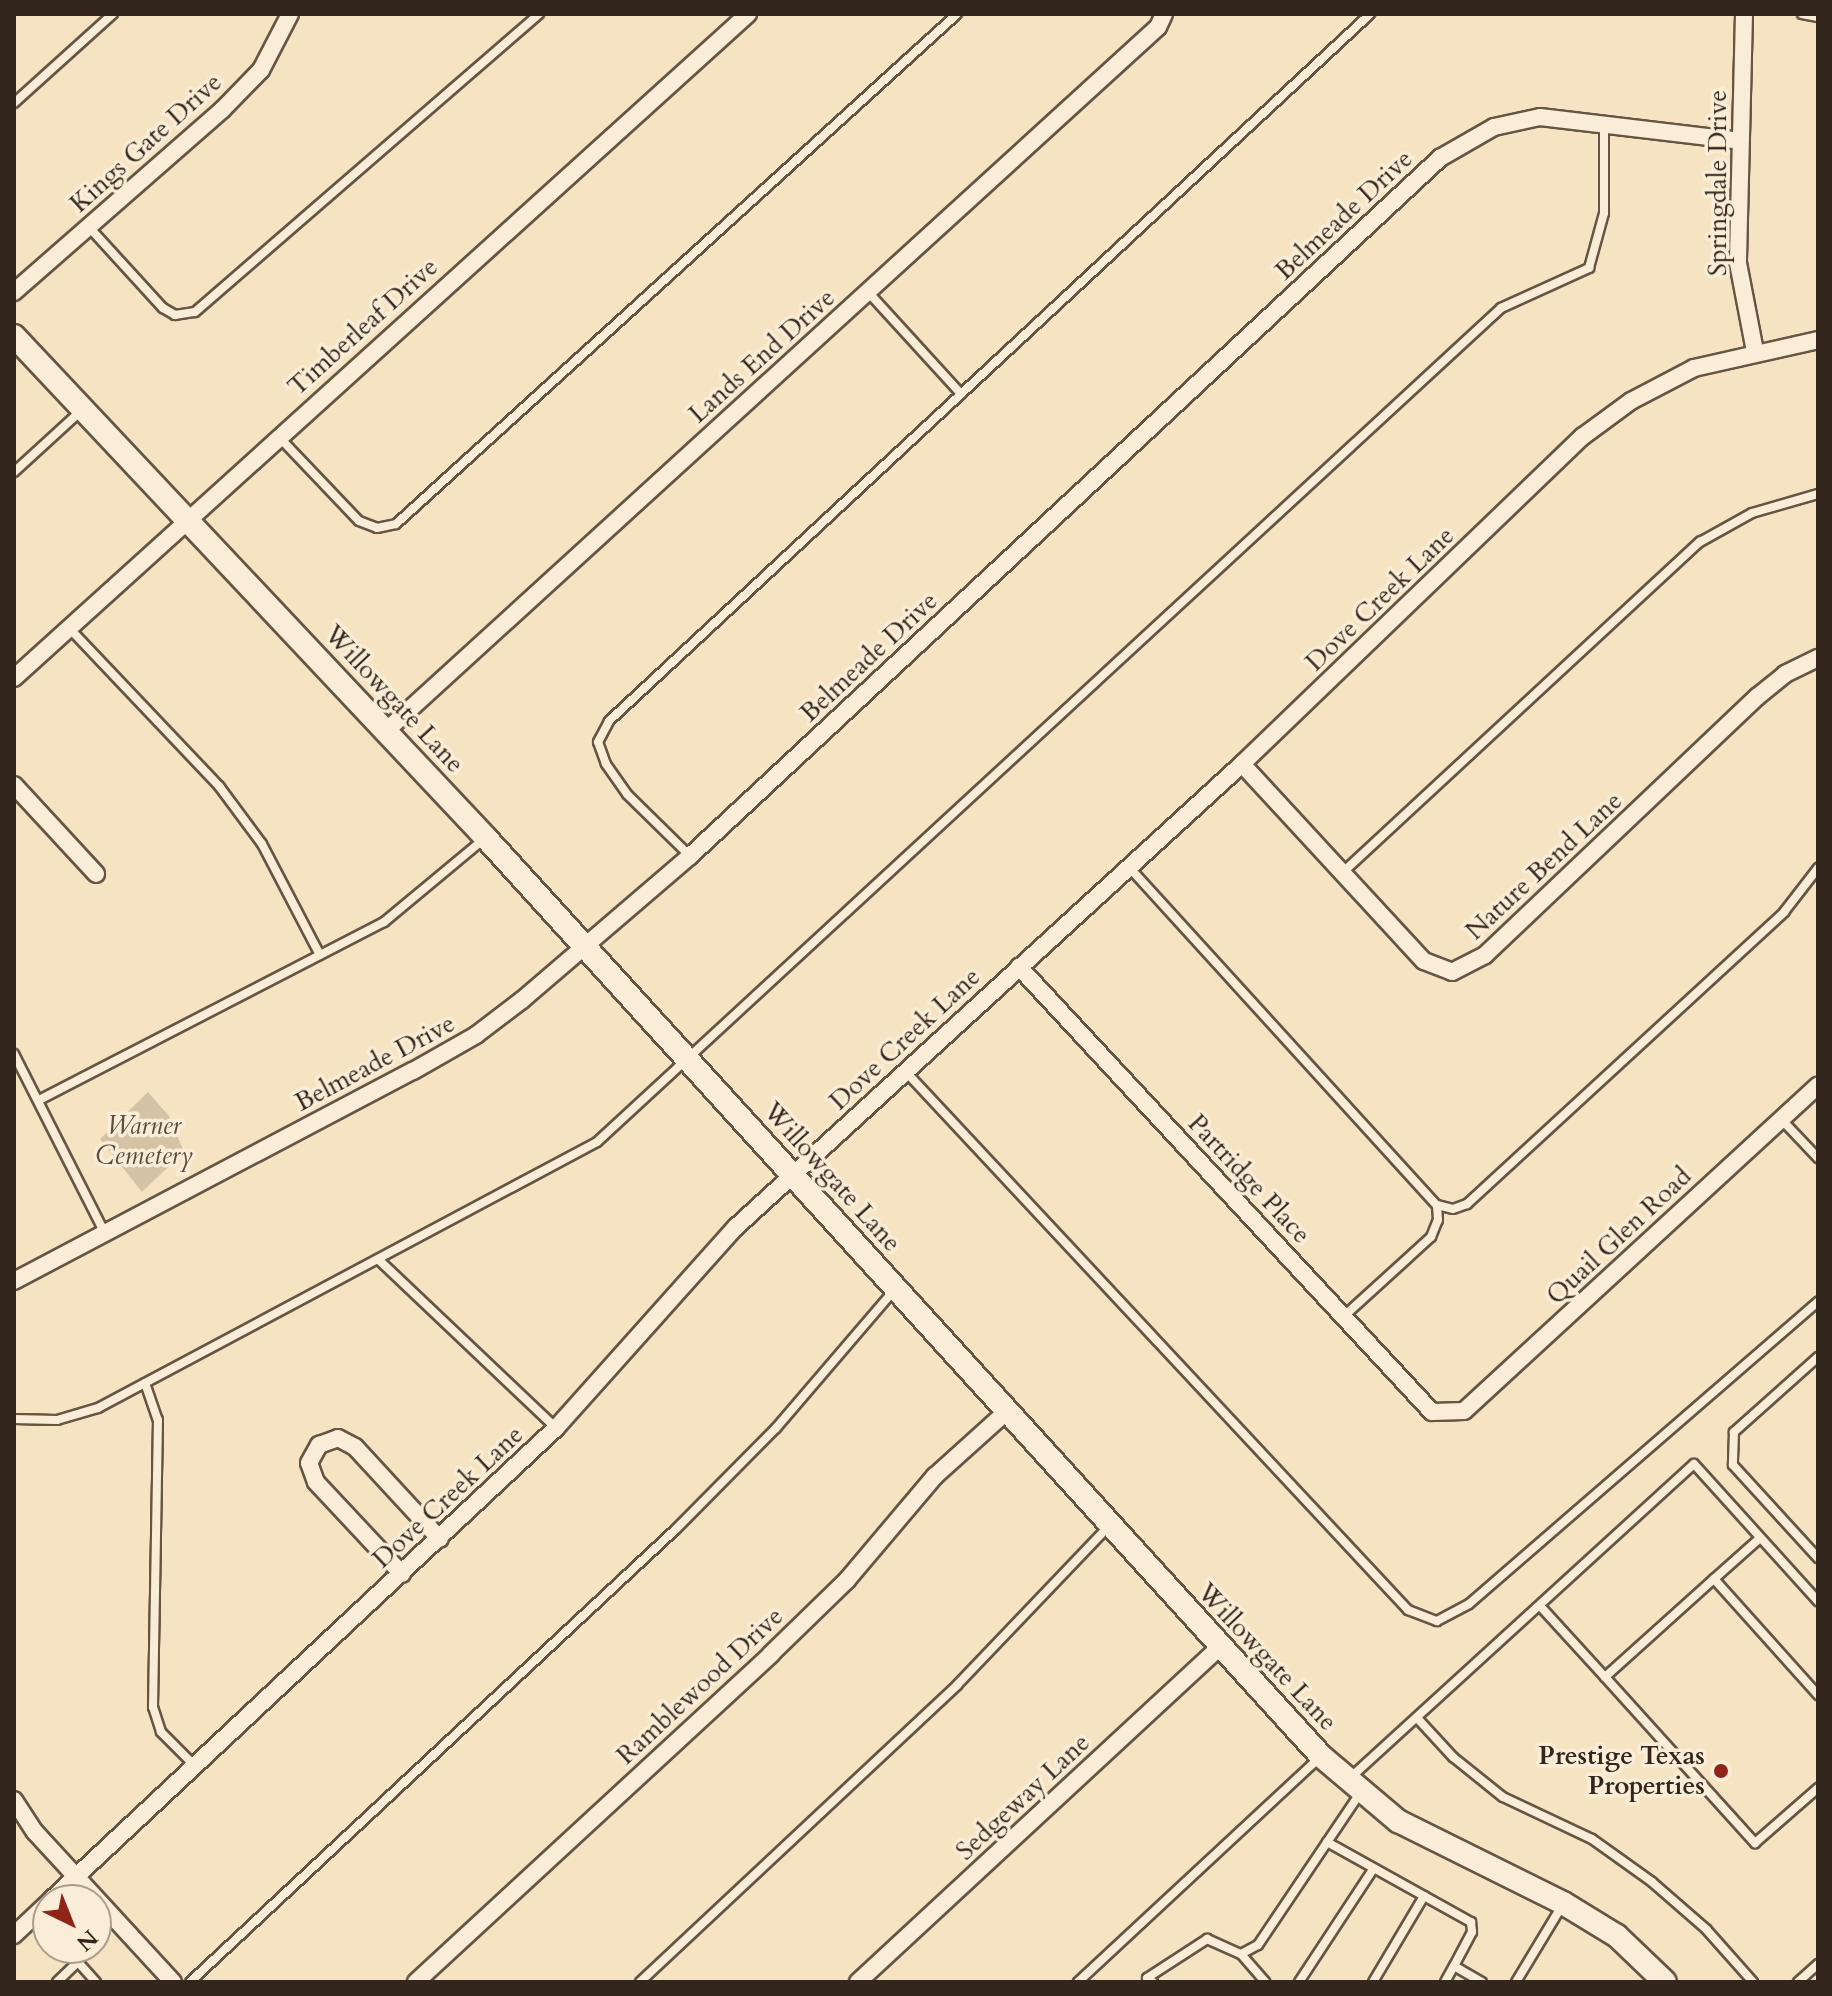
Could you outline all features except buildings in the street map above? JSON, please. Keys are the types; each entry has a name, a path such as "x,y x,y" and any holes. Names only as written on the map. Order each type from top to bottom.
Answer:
{"street":[{"name":"Kings Gate Drive","path":"14,292 261,70 290,14"},
{"name":"Timberleaf Drive","path":"14,678 185,519 748,14"},
{"name":"Lands End Drive","path":"387,730 1158,27 1164,14"},
{"name":"Springdale Drive","path":"1744,14 1738,263 1755,351"},
{"name":"Belmeade Drive","path":"14,1281 476,1035 586,950 1440,158 1494,127 1540,117 1741,141"},
{"name":"Willowgate Lane","path":"14,336 387,730 792,1174 1005,1413 1321,1756 1398,1821 1563,1903 1617,1936 1665,1982"},
{"name":"Dove Creek Lane","path":"69,1884 556,1428 736,1227 1242,764 1582,437 1631,401 1694,368 1755,351 1818,340"},
{"name":"Nature Bend Lane","path":"1242,764 1424,961 1452,972 1472,966 1757,697 1785,674 1818,658"},
{"path":"14,785 96,874"},
{"name":"Partridge Place","path":"1019,967 1422,1406 1448,1414"},
{"name":"Quail Glen Road","path":"1448,1414 1464,1411 1818,1085"},
{"name":"Ramblewood Drive","path":"416,1982 771,1654 847,1580 935,1476 1005,1413"},
{"path":"402,1574 316,1482 309,1463 319,1445 338,1438 355,1447 440,1539"},
{"name":"Sedgeway Lane","path":"858,1982 1220,1647"},
{"path":"14,1800 76,1877 173,1982"},
{"name":"Dove Creek Lane","path":"14,1935 32,1918"}],"lane":[{"path":"14,103 113,14"},
{"path":"88,226 163,308 175,315 195,312 539,14"},
{"path":"278,436 359,521 377,528 396,524 957,14"},
{"path":"690,856 627,794 606,764 598,742 609,721 1370,14"},
{"path":"1802,14 1818,17"},
{"path":"14,1419 57,1420 98,1408 380,1261 597,1142 1501,308 1589,268 1604,213 1603,124"},
{"path":"868,292 961,394"},
{"path":"14,472 82,409"},
{"path":"1341,874 1700,542 1752,513 1818,494"},
{"path":"68,628 219,786 262,844 320,955"},
{"path":"39,1100 320,955 422,896 486,838"},
{"path":"1128,866 1437,1205 1453,1209 1467,1204 1784,912 1818,868"},
{"path":"14,1054 105,1233"},
{"path":"905,1072 1408,1610 1437,1621 1469,1604 1818,1302"},
{"path":"1781,1119 1818,1158"},
{"path":"1343,1317 1431,1237 1438,1220 1437,1205"},
{"path":"380,1261 556,1428"},
{"path":"190,1982 676,1529 776,1428 895,1288"},
{"path":"1818,1357 1734,1432 1733,1465 1818,1558"},
{"path":"145,1383 158,1420 153,1707 161,1732 196,1767"},
{"path":"1241,1954 1258,1945 1327,1842 1354,1786 1418,1719 1694,1464 1818,1601"},
{"path":"640,1982 957,1685 1109,1526"},
{"path":"1605,1677 1760,1538"},
{"path":"1714,1579 1818,1695"},
{"path":"1541,1607 1755,1843 1818,1788"},
{"path":"1418,1719 1453,1757 1503,1797 1592,1839 1652,1882 1706,1929 1753,1982"},
{"path":"1078,1982 1321,1756"},
{"path":"1327,1842 1471,1922 1472,1932 1445,1982"},
{"path":"1299,1982 1374,1868"},
{"path":"1373,1982 1424,1896"},
{"path":"1516,1982 1563,1903"},
{"path":"1147,1981 1207,1939 1241,1954 1265,1982"},
{"path":"57,1982 78,1962 96,1982"},
{"path":"1798,1982 1818,1964"},
{"path":"1454,1966 1482,1982"}],"green space":[{"name":"Warner Cemetery","path":"148,1092 169,1116 184,1152 142,1192 100,1139"}],"place":[{"name":"Prestige Texas Properties","path":"1721,1771"}]}
